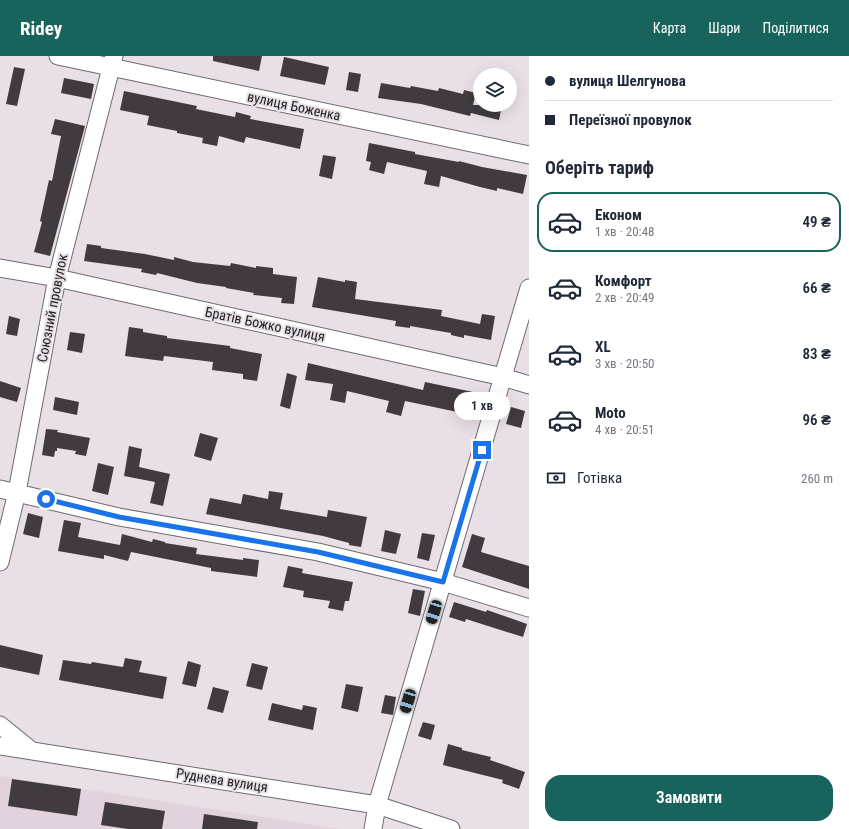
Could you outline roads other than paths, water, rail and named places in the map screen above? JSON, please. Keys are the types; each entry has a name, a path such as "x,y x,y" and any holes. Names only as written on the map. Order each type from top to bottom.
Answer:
{"street":[{"name":"вулиця Боженка","path":"58,56 112,62 529,155"},
{"name":"Союзний провулок","path":"0,562 17,492 57,278 112,62"},
{"name":"Братів Божко вулиця","path":"0,268 57,278 503,377 529,385"},
{"path":"373,829 377,805 529,288"},
{"path":"0,489 119,517 318,552 443,582 529,608"},
{"path":"0,724 32,751"},
{"name":"Руднєва вулиця","path":"0,746 377,805 451,829"}]}
